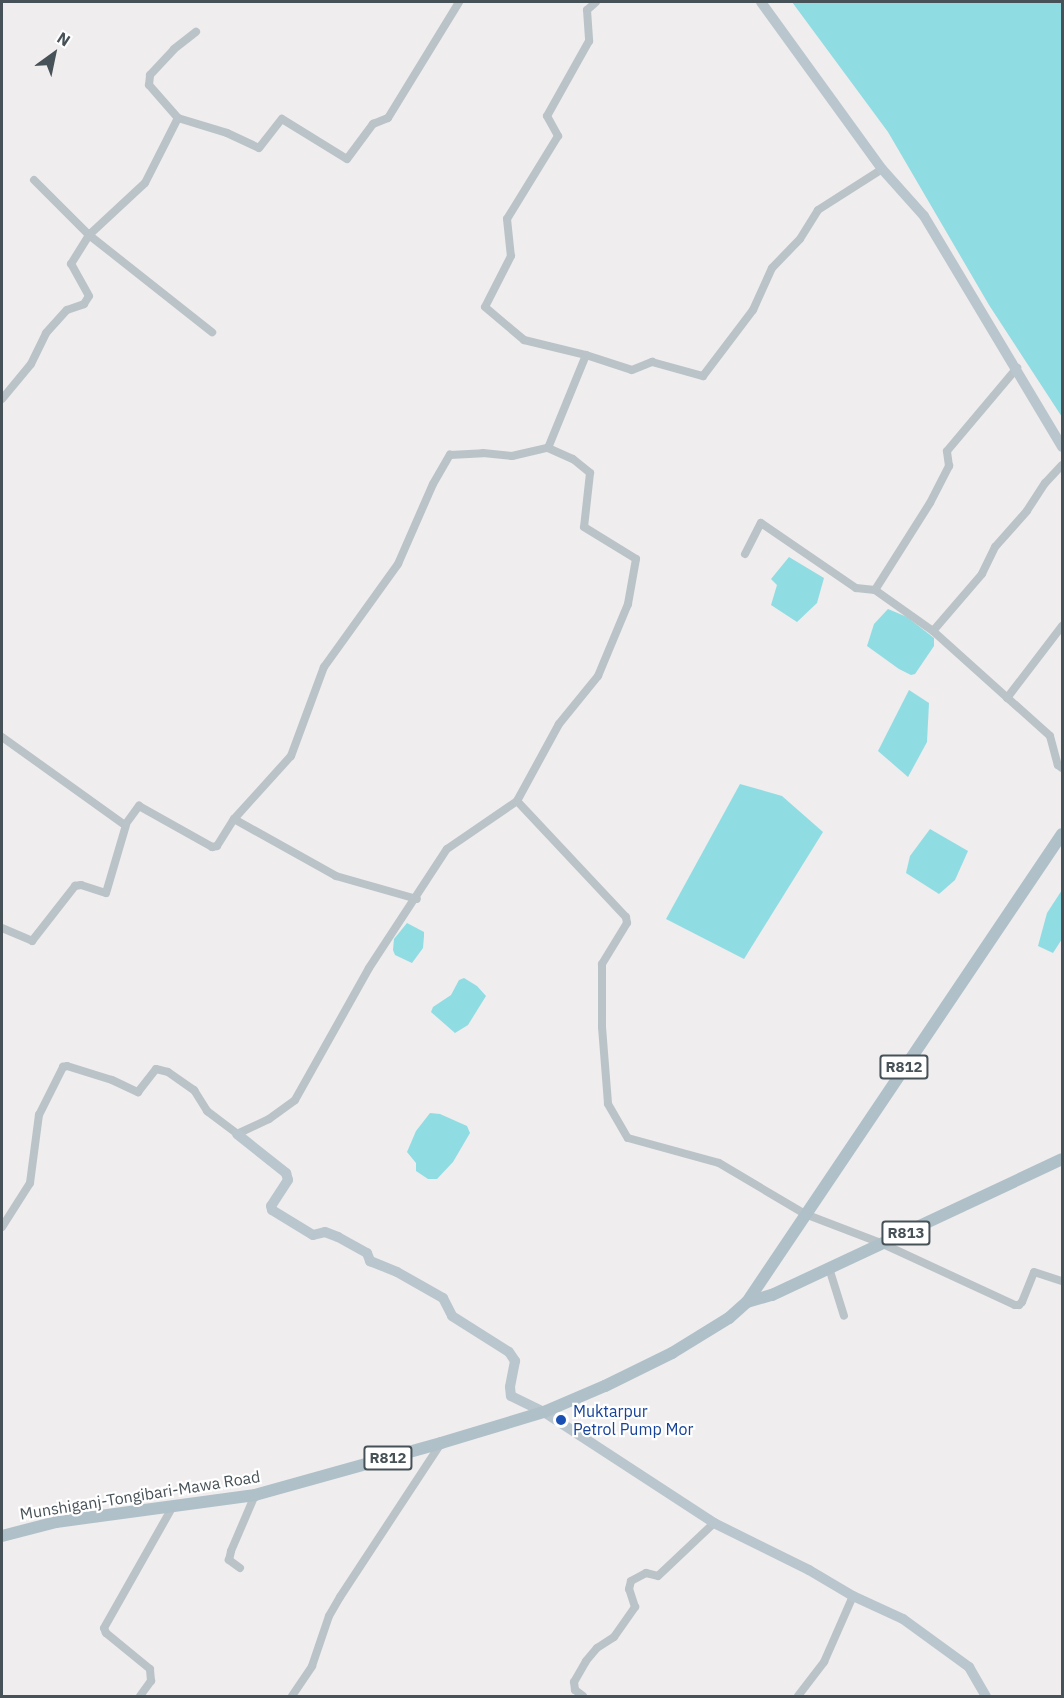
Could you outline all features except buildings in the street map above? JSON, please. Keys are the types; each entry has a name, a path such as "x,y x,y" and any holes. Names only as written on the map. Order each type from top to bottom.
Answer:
{"main road":[{"name":"R812","path":"747,1302 1062,834"},
{"name":"R813","path":"747,1302 771,1295 1062,1159"},
{"name":"Munshiganj-Tongibari-Mawa Road","path":"2,1536 56,1522 255,1495 544,1412 672,1353 729,1318 747,1302"}],"street":[{"path":"196,32 174,48 150,75 149,85 178,118 227,133 259,148 282,119 347,159 373,124 387,118 459,2"},
{"path":"596,2 587,10 590,41 547,116 558,136 507,219 511,256 485,307 524,340 586,355 632,370 652,362 703,376 753,309 772,268 800,239 818,210 882,169"},
{"path":"760,2 882,169 924,216 1017,368 1062,447"},
{"path":"2,399 31,364 46,333 67,310 84,304 89,296 71,264 89,235 145,183 178,118"},
{"path":"34,180 89,235 212,332"},
{"path":"548,448 586,355"},
{"path":"875,590 930,503 949,466 947,451 1017,368"},
{"path":"2,928 32,941 75,886 81,885 106,893 126,825 139,806 212,847 217,846 234,819 291,756 324,667 398,564 433,484 450,455 483,453 512,456 548,448 573,459 590,473 584,527 634,556 636,562 628,604 598,676 559,724 517,801 447,849 417,899 369,968 295,1100 275,1115 237,1134"},
{"path":"933,631 982,574 995,548 1027,511 1044,483 1062,465"},
{"path":"745,554 761,523 856,588 875,590 933,631 1050,736 1058,765 1062,768"},
{"path":"1007,698 1062,626"},
{"path":"2,737 126,825"},
{"path":"517,801 626,917 627,922 603,964 602,1027 608,1104 628,1138 719,1163 805,1214 883,1244 1015,1305 1022,1302 1034,1272 1062,1281"},
{"path":"234,819 336,876 417,899"},
{"path":"2,1227 30,1183 39,1115 63,1067 67,1066 112,1080 138,1092 156,1069 168,1072 194,1090 207,1111 286,1173 288,1180 271,1206 275,1212 313,1235 325,1232 367,1253 370,1261 397,1272 442,1299 452,1316 509,1352 515,1361 510,1387 511,1396 544,1412 714,1523 809,1570 853,1596 903,1619 969,1667 986,1696"},
{"path":"829,1268 844,1316"},
{"path":"292,1696 312,1665 329,1616 340,1597 441,1443"},
{"path":"240,1568 230,1560 231,1551 255,1495"},
{"path":"140,1696 151,1681 150,1669 104,1628 173,1506"},
{"path":"583,1696 575,1690 574,1682 586,1661 597,1648 614,1637 635,1607 629,1589 631,1581 646,1573 658,1576 714,1523"},
{"path":"798,1696 824,1662 853,1596"}],"water":[{"path":"792,2 1062,2 1062,417 989,305 888,132"},
{"path":"789,557 824,578 817,603 797,622 771,605 777,585 771,579"},
{"path":"888,609 907,617 934,638 934,646 915,674 911,675 899,669 867,646 874,624"},
{"path":"909,690 929,703 927,742 908,777 878,751"},
{"path":"740,784 782,796 823,832 744,959 666,919"},
{"path":"930,829 968,851 955,880 939,894 906,873 910,856"},
{"path":"1062,890 1062,939 1053,953 1038,946 1047,913"},
{"path":"407,923 424,932 423,948 412,963 395,955 393,950 394,939"},
{"path":"464,978 477,986 486,996 468,1025 455,1033 431,1012 433,1007 451,995 459,980"},
{"path":"430,1113 440,1114 467,1126 470,1133 453,1162 437,1179 428,1179 416,1171 416,1163 407,1152 416,1131"}],"place":[{"name":"Muktarpur Petrol Pump Mor","path":"561,1420"}]}
